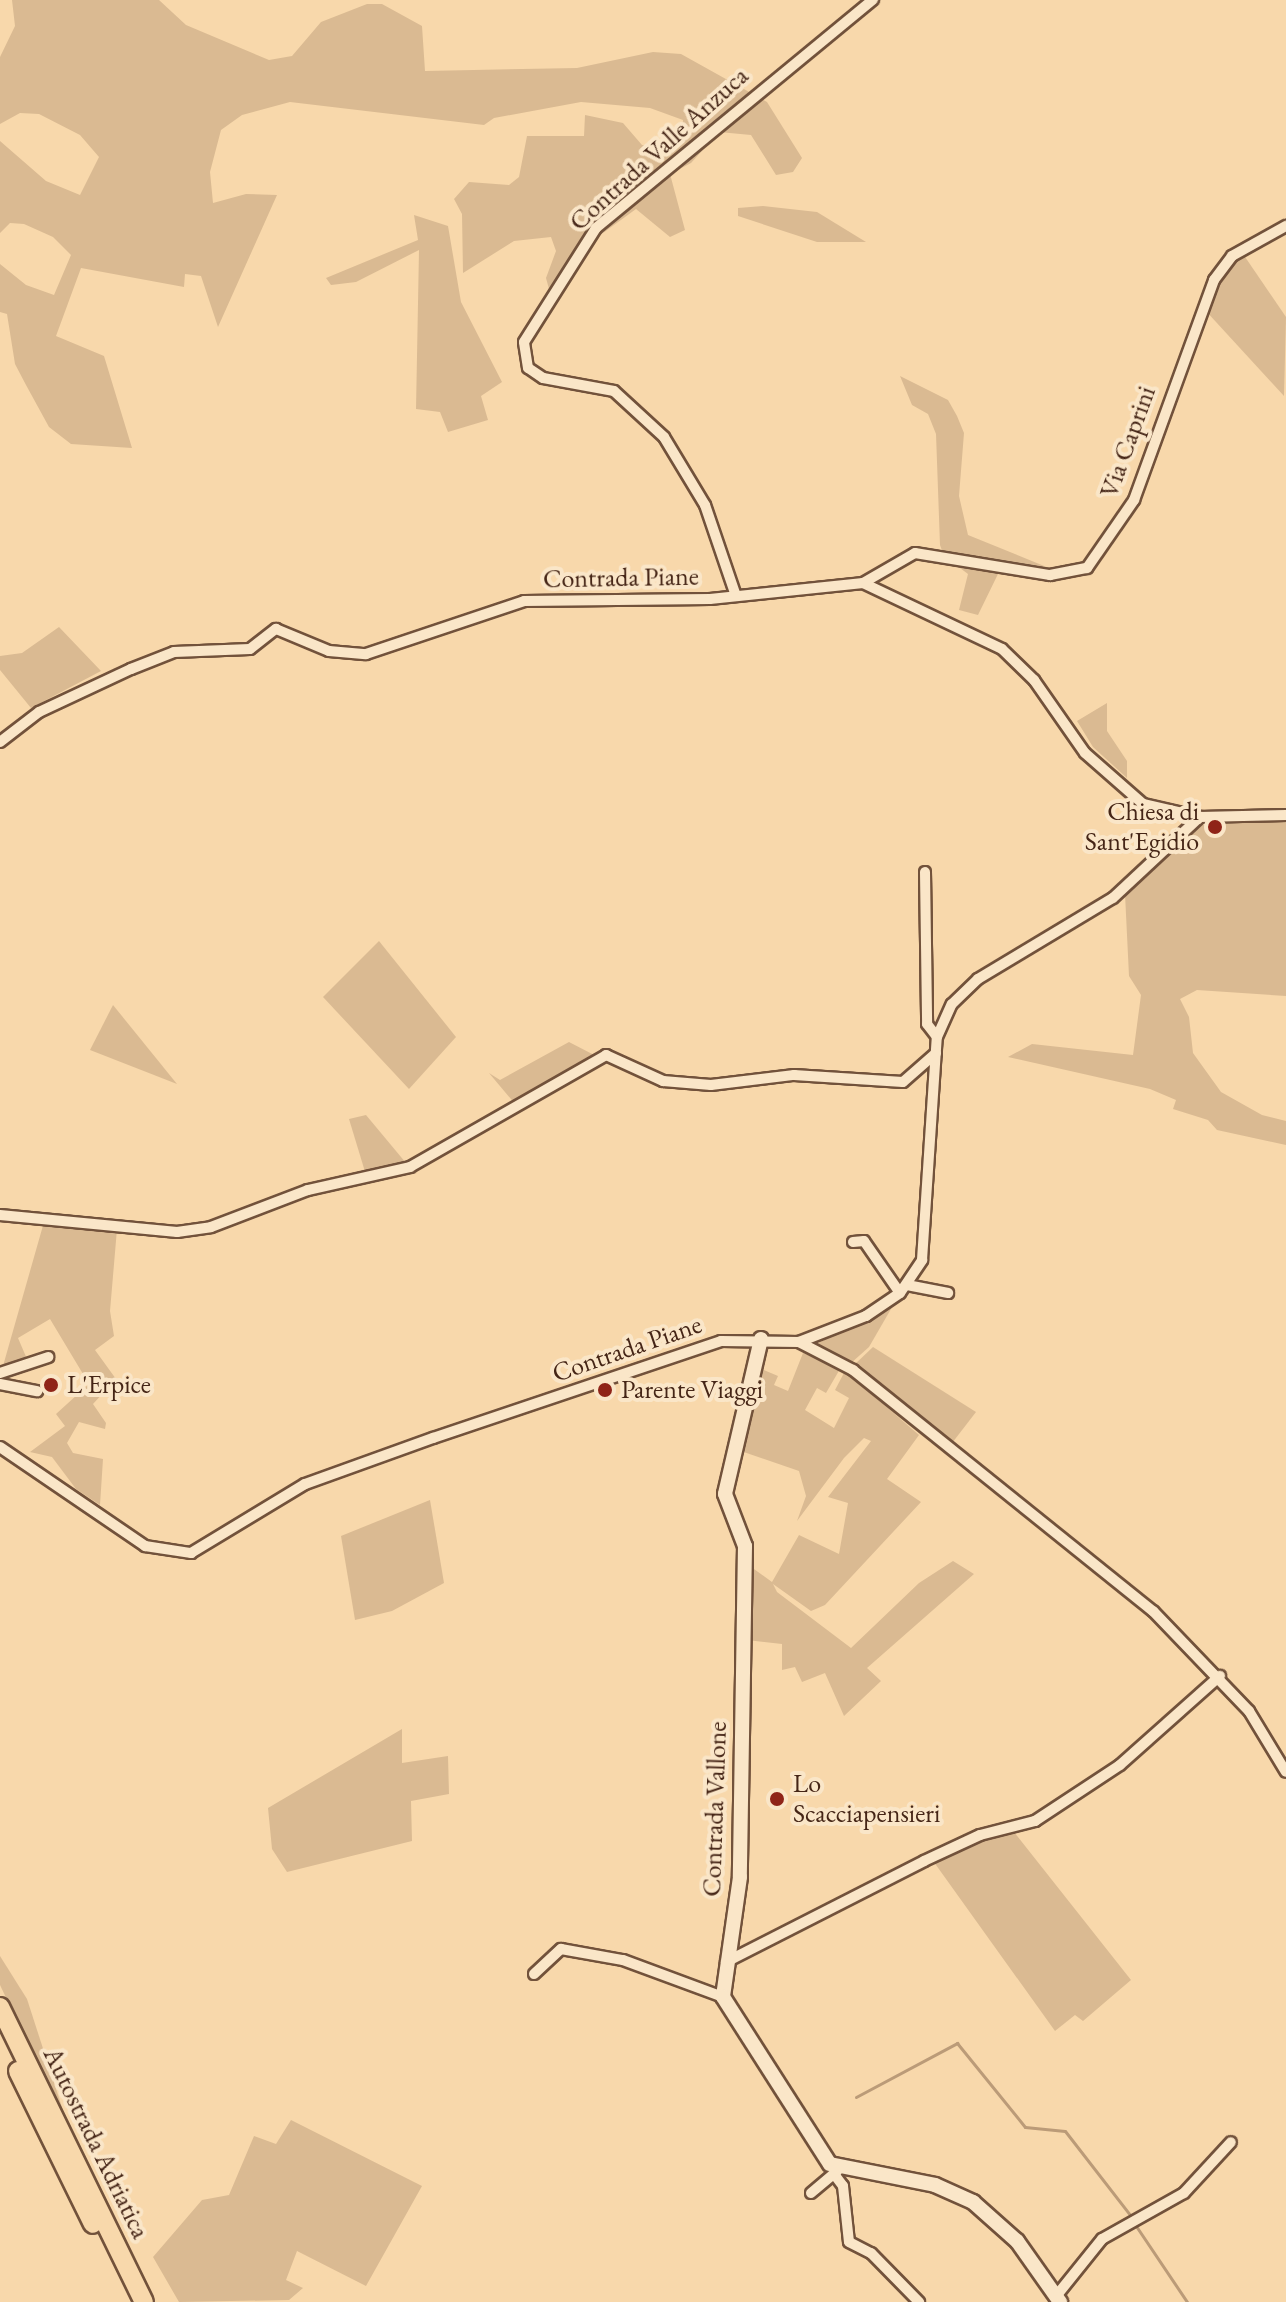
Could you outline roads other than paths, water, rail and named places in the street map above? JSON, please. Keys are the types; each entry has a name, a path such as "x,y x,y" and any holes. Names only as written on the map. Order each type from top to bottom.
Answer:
{"highway":[{"name":"Autostrada Adriatica","path":"0,2007 131,2302"},
{"name":"Autostrada Adriatica","path":"0,2035 52,2126 144,2302"}],"street":[{"name":"Contrada Valle Anzuca","path":"736,596 705,505 664,437 614,391 536,373 522,355 524,342 596,228 873,0"},
{"name":"Via Caprini","path":"863,583 915,553 1050,575 1087,568 1134,500 1214,280 1232,256 1286,226"},
{"name":"Contrada Piane","path":"0,742 39,712 131,669 174,652 250,649 276,629 329,651 366,654 524,601 736,596 863,583"},
{"path":"863,583 1002,649 1034,680 1113,783 1143,804 1200,817 1286,815"},
{"path":"903,1289 922,1260 937,1037 952,1004 978,979 1113,898 1200,817"},
{"path":"925,872 927,1024 937,1037"},
{"path":"0,1215 177,1232 211,1227 308,1190 410,1167 606,1055 663,1081 711,1085 794,1075 903,1082 936,1053"},
{"path":"853,1242 864,1241 903,1289 948,1293"},
{"name":"Contrada Piane","path":"0,1447 145,1546 191,1553 305,1484 707,1345 761,1339 799,1342 866,1316 903,1289"},
{"name":"Contrada Vallone","path":"723,1997 740,1877 745,1546 725,1494 761,1339"},
{"path":"799,1342 853,1370 898,1412 1005,1491 1153,1611 1220,1676 1286,1772"},
{"path":"0,1373 48,1357"},
{"path":"0,1384 37,1391"},
{"path":"726,1962 938,1854 1035,1821 1120,1765 1220,1676"},
{"path":"534,1974 561,1949 623,1960 723,1997 836,2172 843,2186 849,2242 871,2253 919,2302"},
{"path":"811,2193 836,2172 935,2185 973,2202 1017,2241 1059,2298 1102,2239 1187,2191 1231,2142"}],"waterway":[{"path":"856,2097 957,2043 1025,2127 1065,2131 1131,2216"},
{"path":"1134,2223 1187,2302"}],"place":[{"name":"Chiesa di Sant'Egidio","path":"1215,827"},
{"name":"L'Erpice","path":"51,1385"},
{"name":"Parente Viaggi","path":"605,1390"},
{"name":"Lo Scacciapensieri","path":"777,1799"}]}
